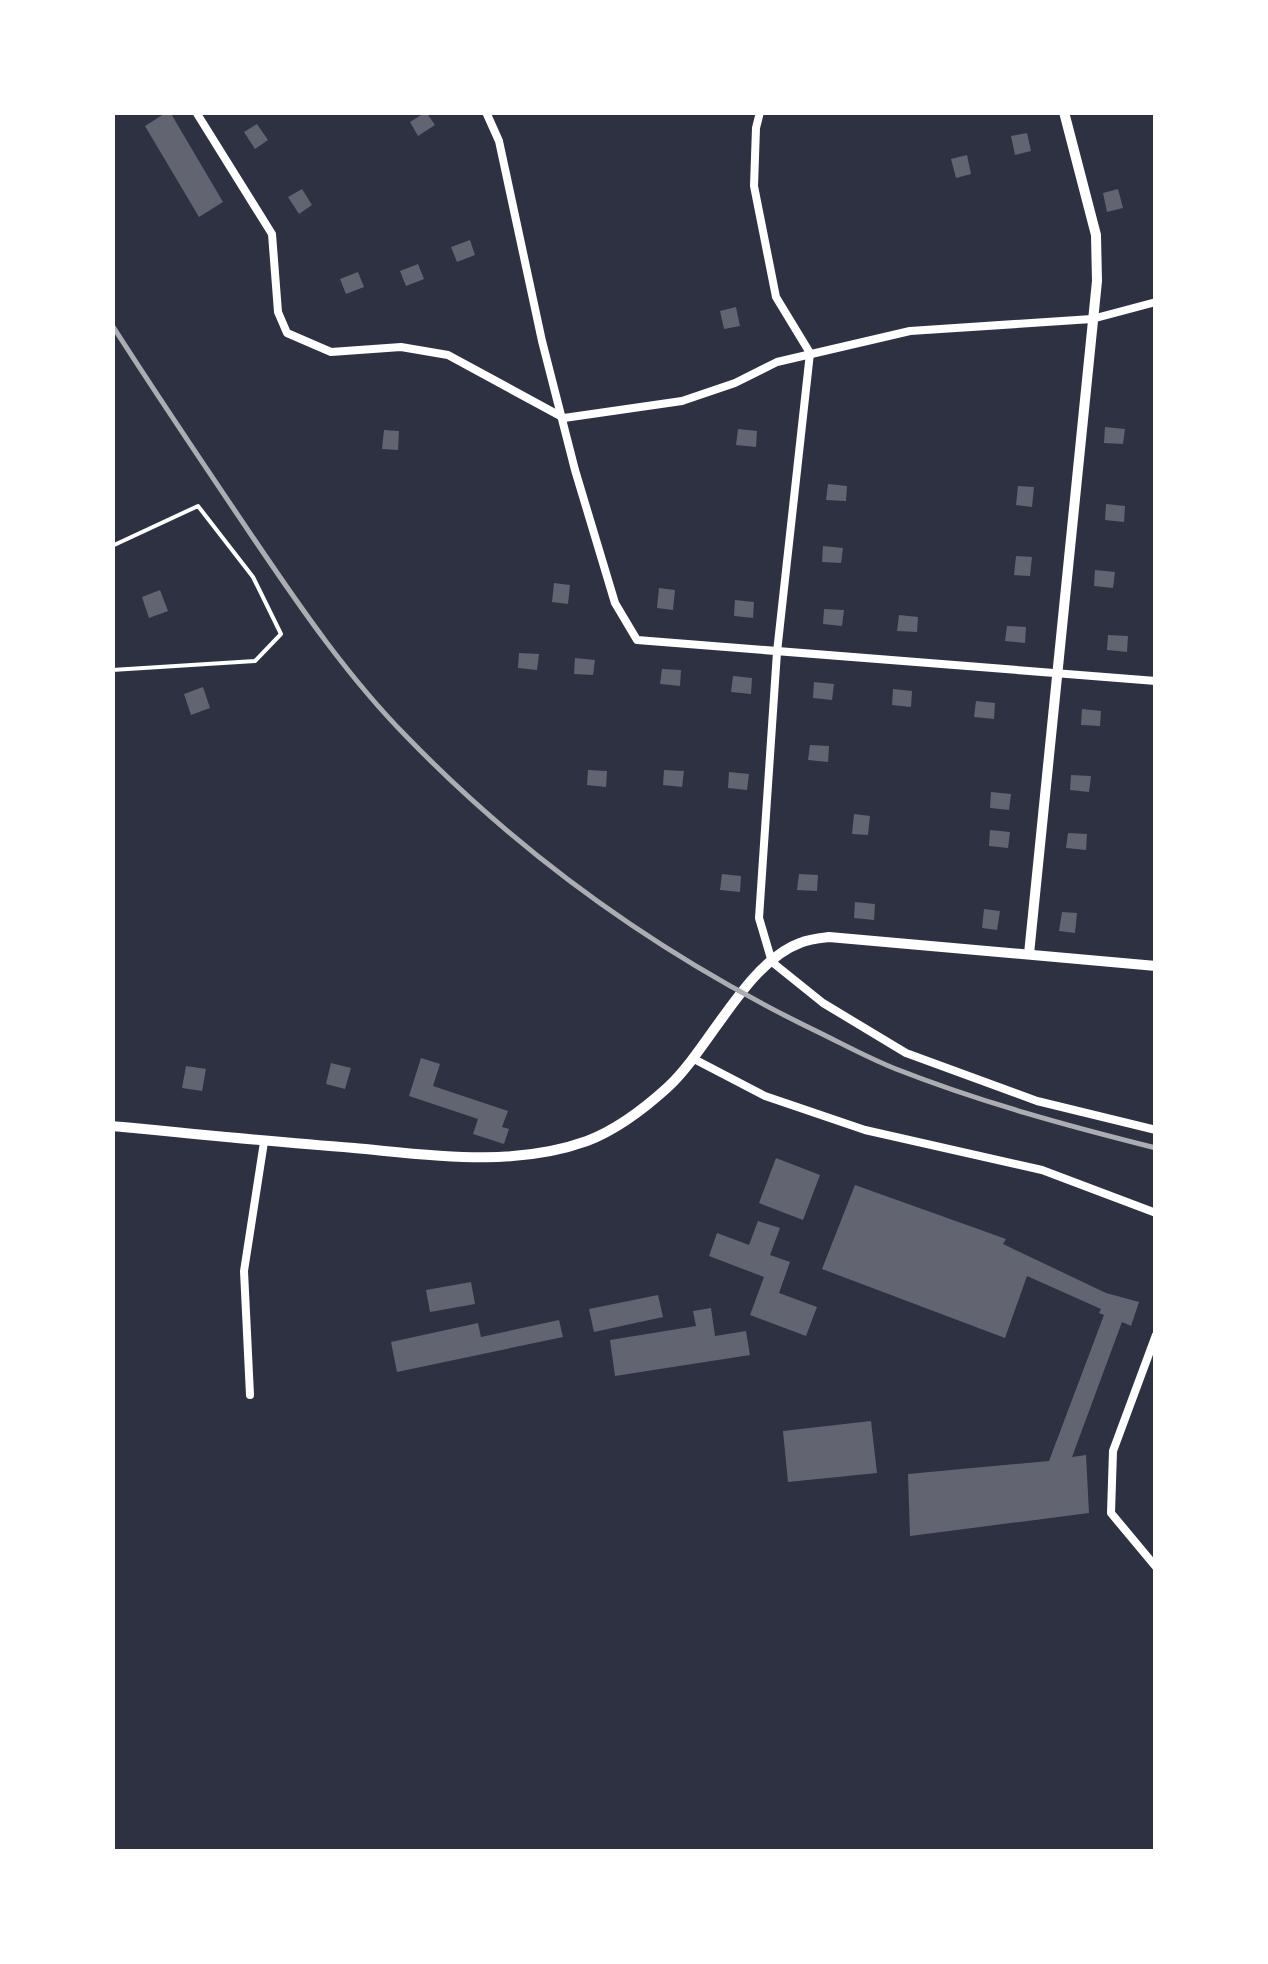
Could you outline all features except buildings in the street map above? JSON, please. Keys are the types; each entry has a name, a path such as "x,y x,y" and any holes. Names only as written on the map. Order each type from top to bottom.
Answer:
{"street":[{"path":"196,112 272,234 278,312 287,334 331,352 401,347 448,355 564,418 682,400 735,383 777,362 910,331 1092,318 1156,302"},
{"path":"486,112 499,140 575,470 615,603 637,640 1156,681"},
{"path":"760,112 754,186 776,297 810,353 777,652 759,918 772,962 823,1003 906,1054 1037,1101 1156,1130"},
{"path":"1028,954 1097,281 1096,234 1064,112"},
{"path":"112,1126 468,1157 511,1157 553,1151 616,1127 668,1088 694,1059 740,994 798,943 829,936 1156,966"},
{"path":"694,1059 765,1096 865,1130 1042,1170 1156,1213"},
{"path":"250,1395 244,1271 264,1142"},
{"path":"1156,1335 1113,1451 1111,1513 1156,1568"}],"lane":[{"path":"112,546 198,506 253,577 281,634 256,661 112,670"}],"railway":[{"path":"112,325 271,565 345,666 451,781 547,863 649,937 703,970 875,1060 992,1103 1156,1148"}]}
